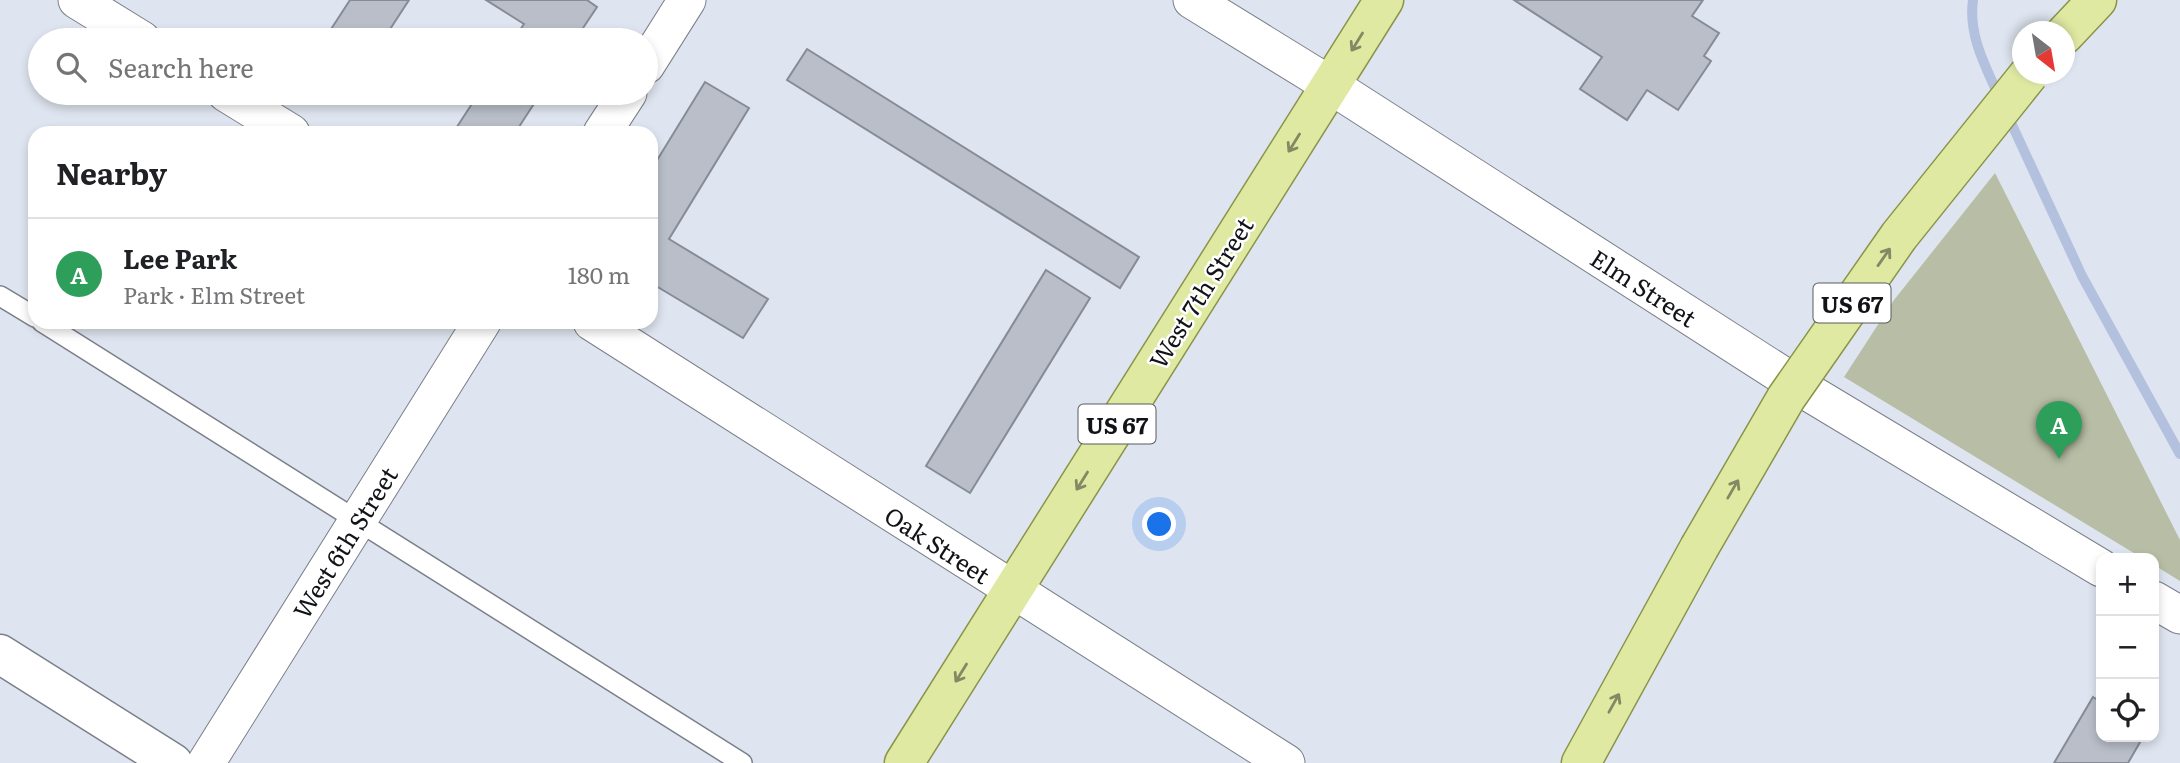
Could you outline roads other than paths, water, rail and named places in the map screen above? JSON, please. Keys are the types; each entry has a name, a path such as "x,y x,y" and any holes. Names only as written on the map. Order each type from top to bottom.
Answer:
{"main road":[{"name":"West 7th Street","path":"904,763 1384,0"},
{"path":"2075,24 2098,0"},
{"name":"US 67","path":"1581,763 1699,548 1786,398 1899,236 2021,84"}],"street":[{"path":"77,0 122,28"},
{"path":"658,46 687,0"},
{"name":"Elm Street","path":"1192,0 1330,85 1813,396 2096,565"},
{"path":"246,105 280,126"},
{"path":"607,126 620,105"},
{"name":"West 6th Street","path":"206,763 478,329"},
{"name":"Oak Street","path":"603,329 1286,763"},
{"path":"2159,603 2180,615"},
{"path":"0,654 173,763"}],"lane":[{"path":"0,296 28,313"},
{"path":"53,329 742,763"}],"waterway":[{"path":"1973,0 1976,39 2000,99"},
{"path":"2007,114 2082,276 2180,454"}],"place":[{"name":"Lee Park","path":"2059,459"}]}
